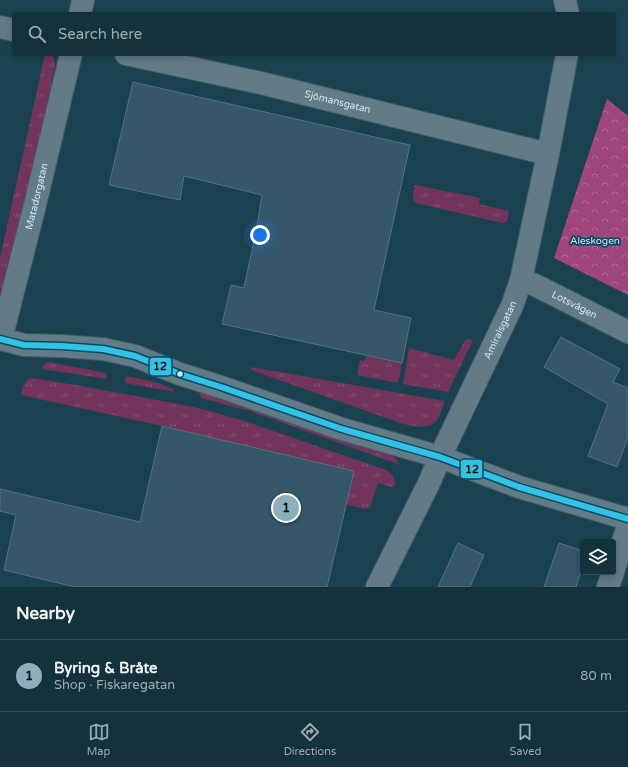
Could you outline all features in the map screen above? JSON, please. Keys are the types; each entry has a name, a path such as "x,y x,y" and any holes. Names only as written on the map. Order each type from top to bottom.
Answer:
{"street":[{"path":"80,12 83,0"},
{"path":"565,0 568,12"},
{"path":"0,27 12,30"},
{"name":"Matadorgatan","path":"0,339 32,216 71,56"},
{"name":"Sjömansgatan","path":"135,56 261,83 548,154"},
{"name":"Amiralsgatan","path":"377,587 429,483 512,306 521,280 548,154 567,56"},
{"name":"Lotsvägen","path":"521,280 535,285 628,332"},
{"path":"0,339 24,345 102,349 135,356 180,374 342,429 440,457 519,487 628,519"},
{"path":"608,587 628,526"}],"green space":[{"path":"45,56 53,56 55,66 30,186 0,306 0,258"},
{"name":"Aleskogen","path":"607,99 628,116 628,295 554,258"},
{"path":"415,185 480,198 479,204 509,211 508,219 506,222 502,223 416,203 414,202 413,194"},
{"path":"466,339 473,340 448,392 403,384 409,348 454,360"},
{"path":"366,356 402,363 398,383 357,375 360,360 364,361"},
{"path":"48,362 106,373 107,379 42,369 44,364"},
{"path":"251,367 445,401 439,417 433,424 420,427 411,426 251,370"},
{"path":"126,376 155,382 173,389 174,392 125,383"},
{"path":"30,378 194,407 242,420 386,470 394,477 394,487 378,483 370,508 365,509 349,505 347,504 347,501 354,471 21,395 26,381"},
{"path":"200,390 391,454 400,464 250,411 201,398"}],"building":[{"path":"133,82 410,145 374,310 411,318 402,363 222,324 231,285 244,288 262,195 184,176 180,200 109,185"},
{"path":"561,337 620,369 613,382 628,388 628,438 617,467 588,456 608,404 544,367"},
{"path":"162,426 354,471 327,587 75,587 4,570 16,515 0,511 0,489 140,522"},
{"path":"458,543 484,555 470,587 438,587"},
{"path":"559,543 580,550 580,574 576,587 544,587"}],"transit line":[{"name":"12","path":"0,339 24,345 103,349 135,356 180,374 342,429 440,457 519,487 628,519"}],"place":[{"name":"Byring & Bråte","path":"286,508"}]}
